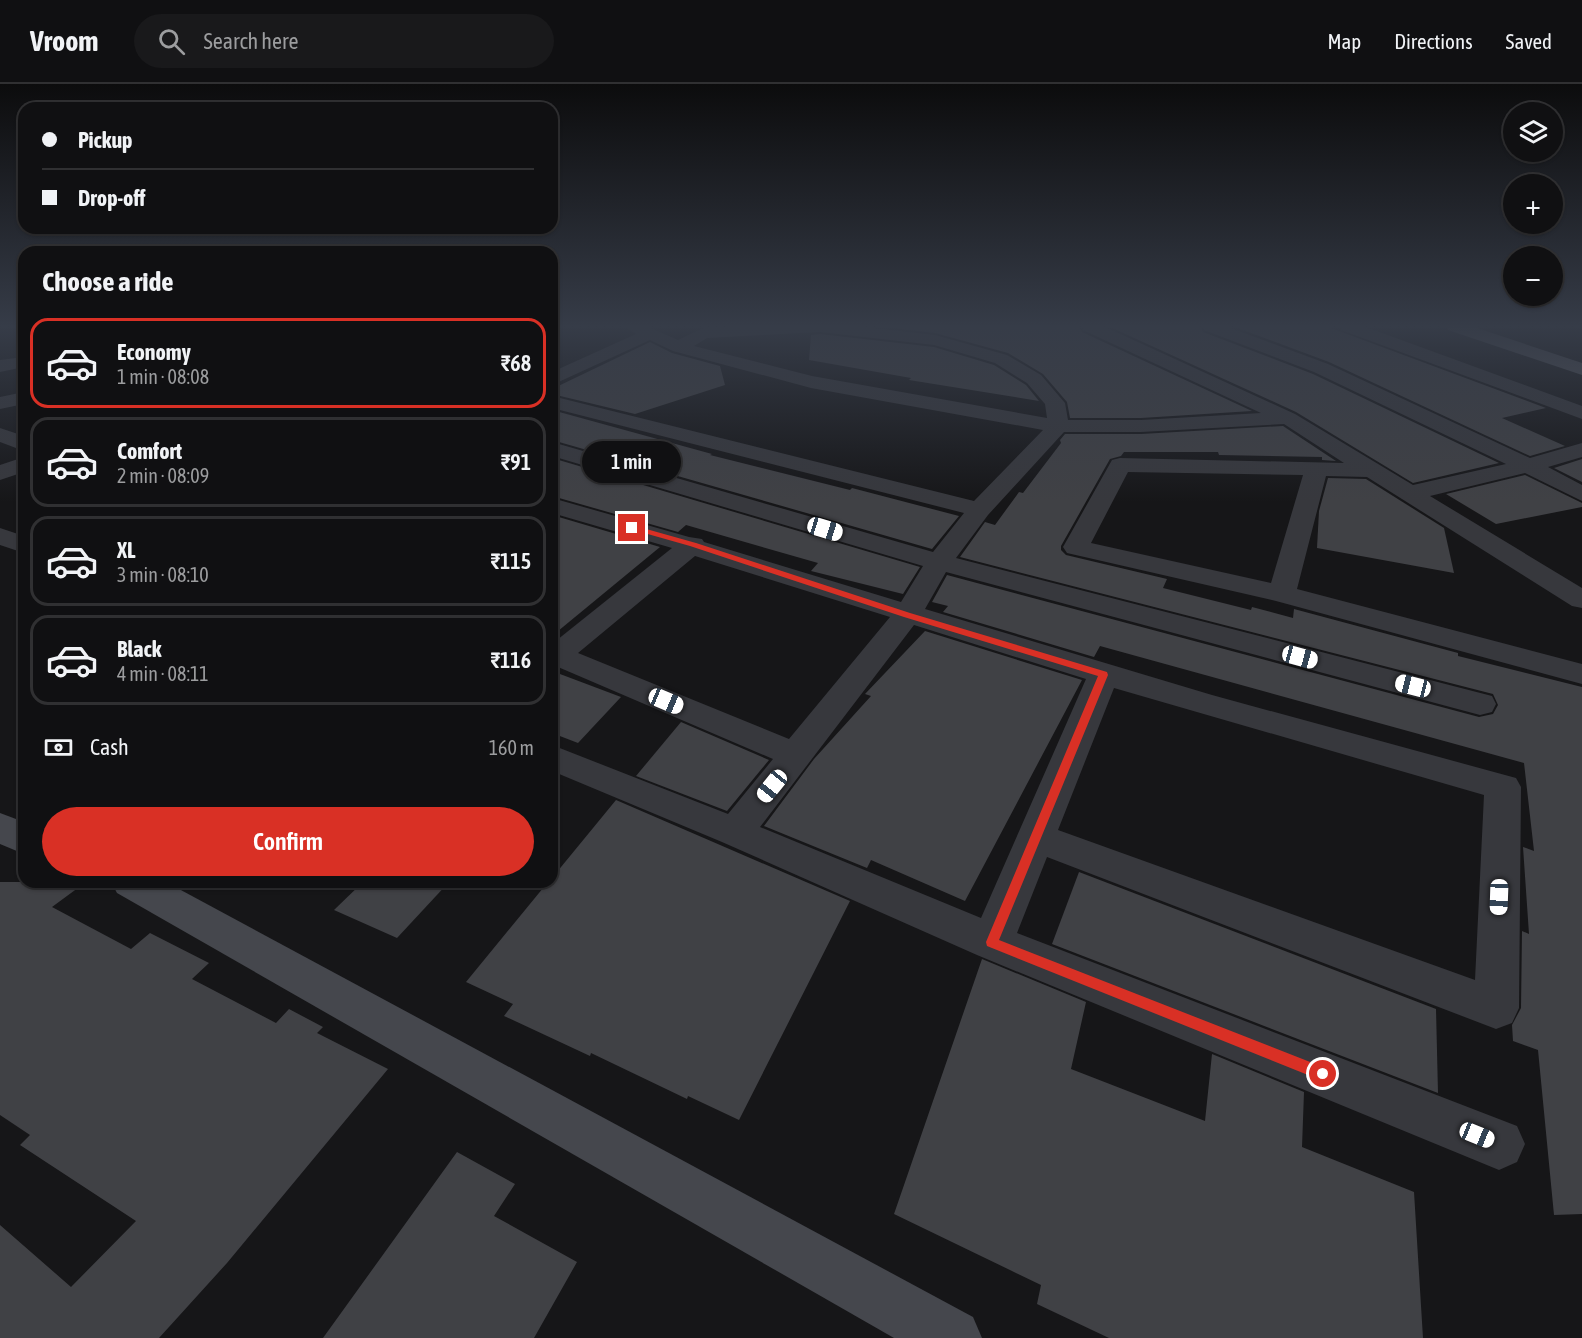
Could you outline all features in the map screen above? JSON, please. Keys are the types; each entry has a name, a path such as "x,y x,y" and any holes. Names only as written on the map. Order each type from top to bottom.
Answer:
{"street":[{"path":"825,385 1058,426 1141,426 1288,418"},
{"path":"1039,385 1055,403 1058,426"},
{"path":"1216,385 1288,418 1376,470 1582,600"},
{"path":"1356,385 1582,494"},
{"path":"1505,385 1582,413"},
{"path":"0,403 18,399"},
{"path":"558,404 979,510"},
{"path":"735,831 907,615 939,562 979,510 1058,426"},
{"path":"0,434 18,442"},
{"path":"1411,494 1528,466 1582,450"},
{"path":"558,451 939,562 1480,704"},
{"path":"1376,470 1120,465 1076,548 1282,594 1582,674"},
{"path":"0,473 18,466"},
{"path":"1282,594 1316,469"},
{"path":"558,507 693,544 907,615 1103,675 1503,787 1496,1008 1037,838"},
{"path":"0,536 18,543"},
{"path":"558,655 693,544"},
{"path":"558,658 797,756"},
{"path":"992,942 1103,675"},
{"path":"558,759 735,831 992,942 1499,1144"},
{"path":"0,827 18,836"},
{"path":"142,888 952,1338"}],"building":[{"path":"725,385 635,414 558,395 558,386"},
{"path":"937,385 1025,385 1039,401"},
{"path":"1052,385 1195,385 1252,411 1141,418 1070,418 1067,402"},
{"path":"1236,385 1335,385 1499,463 1413,483 1296,412"},
{"path":"1377,385 1483,385 1546,408 1502,418 1565,446 1530,456"},
{"path":"558,412 712,454 710,455 959,516 932,549 558,442"},
{"path":"1283,426 1336,461 1322,460 1322,457 1219,455 1218,452 1124,452 1121,456 1110,459 1061,546 1061,550 1066,555 1167,579 1163,588 1293,618 1294,609 1458,653 1458,656 1582,687 1582,1214 1554,1215 1538,1050 1513,1041 1512,1025 1521,1008 1522,931 1529,934 1523,847 1534,851 1524,763 1100,646 1094,657 943,612 948,606 932,602 947,575 1479,717 1493,714 1498,705 1493,694 960,557 985,522 995,525 1019,492 1023,493 1061,443 1060,440 1065,434 1141,434"},
{"path":"1582,459 1582,482 1554,468"},
{"path":"558,460 920,567 903,594 811,571 818,563 686,525 678,532 558,498"},
{"path":"1525,475 1582,503 1582,507 1496,524 1446,494"},
{"path":"1328,478 1366,479 1444,528 1454,573 1317,548 1319,511"},
{"path":"558,517 660,547 558,631"},
{"path":"925,631 1082,680 965,901 871,860 867,868 764,826 814,759 871,696 865,694"},
{"path":"558,673 621,697 578,743 558,735"},
{"path":"681,722 769,760 727,811 636,776"},
{"path":"616,800 850,901 739,1120 688,1096 687,1099 591,1053 590,1056 504,1016 513,1004 466,982 543,888 558,888 558,871"},
{"path":"1079,872 1436,1009 1438,1093 1052,944"},
{"path":"0,882 18,882 18,888 78,888 52,907 131,949 150,933 209,963 192,979 276,1023 289,1009 323,1027 317,1033 388,1069 227,1263 159,1338 0,1338 0,1225 71,1287 136,1221 20,1145 30,1135 0,1115"},
{"path":"357,888 443,888 397,938 334,910"},
{"path":"982,959 1086,1002 1071,1069 1205,1121 1212,1054 1304,1092 1302,1147 1414,1192 1423,1338 1109,1338 1037,1304 1041,1285 894,1214"},
{"path":"457,1152 515,1184 494,1216 577,1262 534,1338 323,1338"}],"route":[{"path":"632,528 693,544 907,615 1103,675 992,942 1323,1074"}]}
